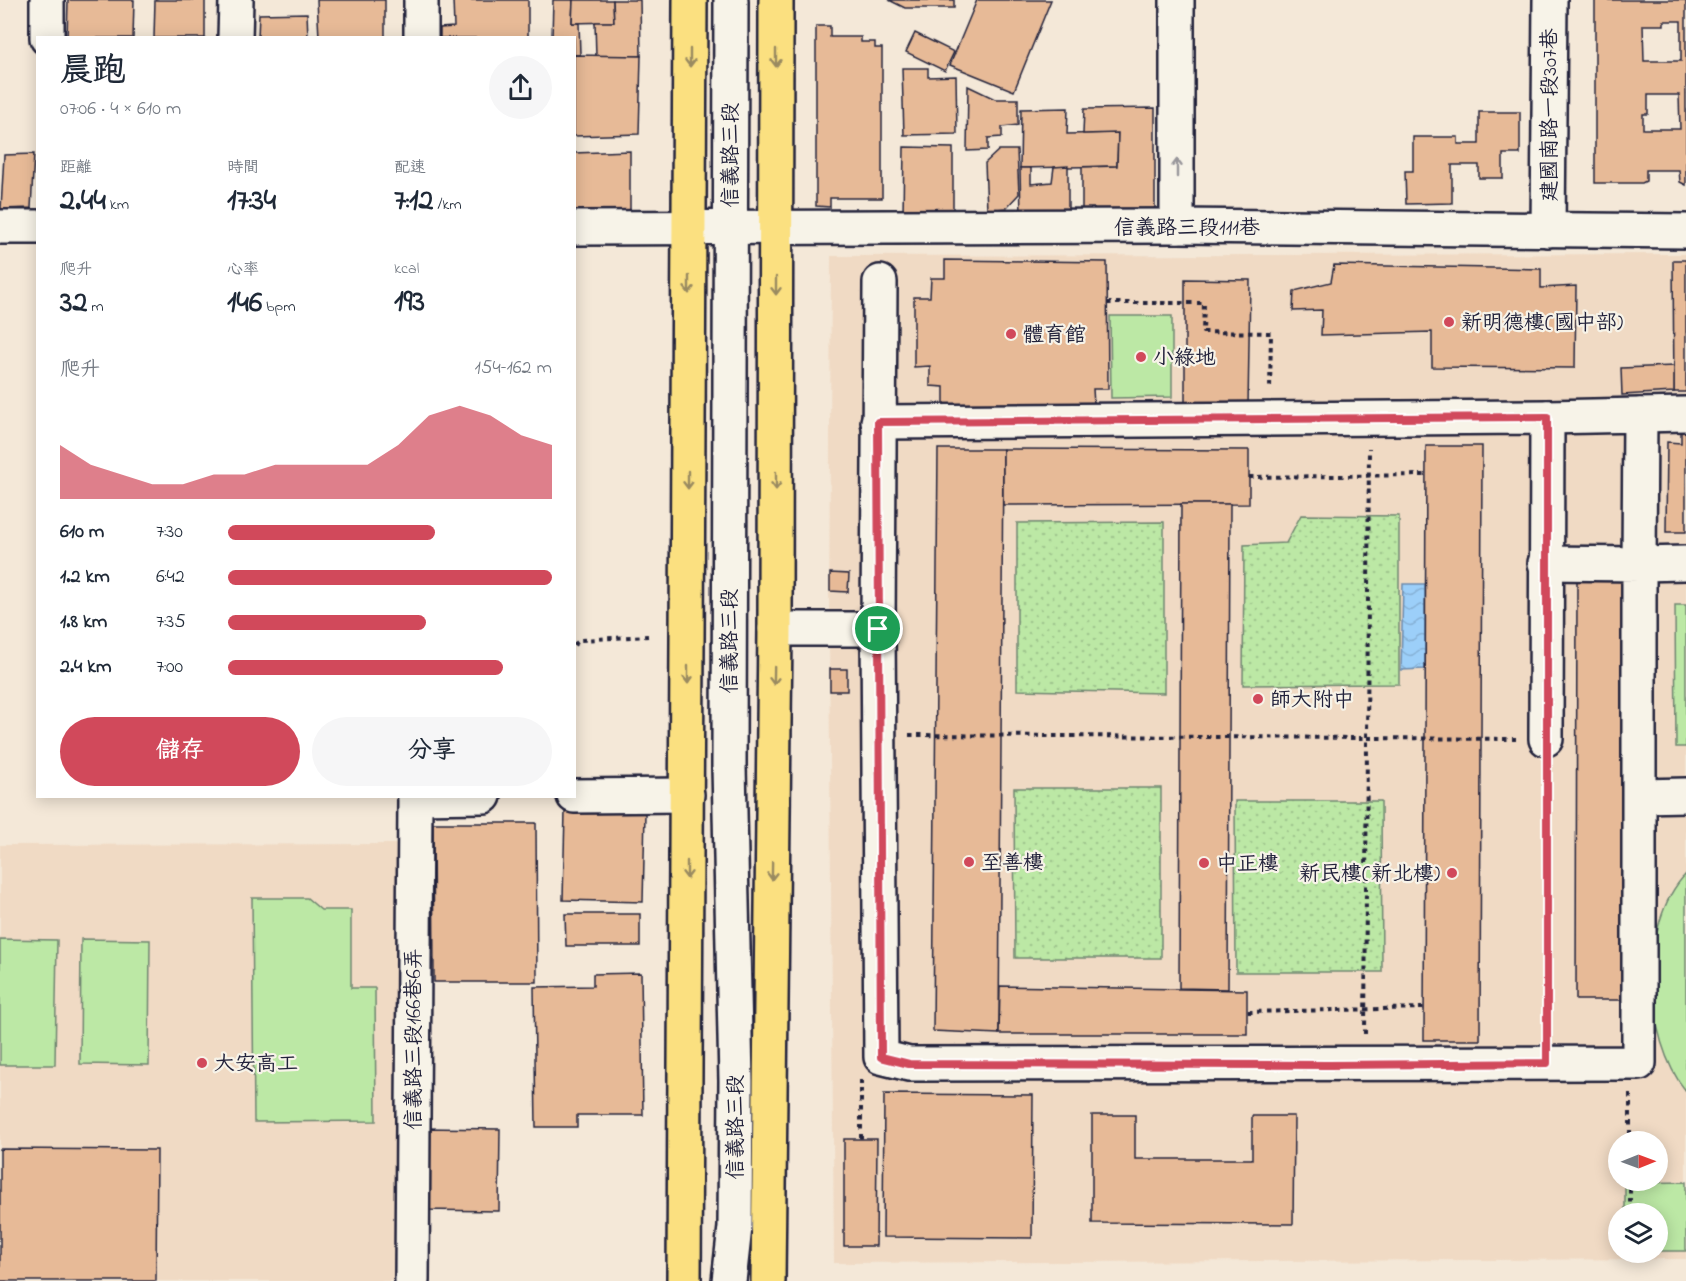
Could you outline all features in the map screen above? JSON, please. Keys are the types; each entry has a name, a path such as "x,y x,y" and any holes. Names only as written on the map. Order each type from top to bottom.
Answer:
{"main road":[{"name":"信義路三段","path":"684,1281 690,0"},
{"name":"信義路三段","path":"768,1281 775,629 776,0"}],"street":[{"path":"47,0 47,36"},
{"path":"235,36 236,0"},
{"path":"421,0 421,36"},
{"name":"信義路三段","path":"729,1281 735,1227 736,1081 729,767 731,0"},
{"path":"1177,0 1177,226"},
{"name":"建國南路一段307巷","path":"1548,230 1550,0"},
{"name":"信義路三段111巷","path":"576,228 1177,226 1686,231"},
{"path":"0,227 36,227"},
{"path":"880,282 878,629 881,1057 909,1064 1639,1063 1640,415"},
{"path":"878,422 1270,420 1686,414"},
{"path":"1546,739 1547,417"},
{"path":"1545,563 1686,563"},
{"path":"775,629 878,629"},
{"path":"576,796 687,795"},
{"path":"1641,796 1686,795"},
{"name":"信義路三段166巷6弄","path":"412,1281 415,798"}],"path":[{"path":"1107,303 1203,303 1203,332 1271,333 1270,420"},
{"path":"1366,1065 1369,419"},
{"path":"1249,477 1425,475"},
{"path":"576,643 580,640 648,636"},
{"path":"938,735 1366,740 1546,739 1547,1063"},
{"path":"1248,1011 1424,1008"},
{"path":"861,1139 861,1057 881,1057"},
{"path":"1629,1063 1630,1131"}],"shaded area":[{"name":"師大附中","path":"1686,254 1686,1259 1668,1259 1668,1203 1608,1203 1608,1259 834,1263 829,631 831,256"},
{"name":"大安高工","path":"403,844 404,1281 0,1281 0,845"}],"green space":[{"name":"小綠地","path":"1110,316 1172,316 1172,397 1111,398"},
{"path":"1301,515 1399,516 1399,684 1243,685 1244,545 1286,543"},
{"path":"1164,522 1164,693 1017,690 1017,523"},
{"path":"1675,605 1686,605 1686,747 1676,747"},
{"path":"1014,788 1161,788 1161,958 1015,958"},
{"path":"1235,801 1381,801 1382,972 1236,972"},
{"path":"1686,874 1686,1091 1672,1069 1662,1042 1655,1013 1652,982 1654,951 1660,921 1670,895"},
{"path":"252,898 307,898 321,910 351,910 351,988 375,988 376,1121 254,1122"},
{"path":"0,939 57,940 55,1065 0,1065"},
{"path":"81,939 150,940 149,1065 80,1064"},
{"path":"1668,1182 1686,1182 1686,1251 1668,1251 1668,1203 1625,1203 1625,1191 1668,1191"}],"water":[{"path":"1403,584 1425,584 1425,669 1401,670"}],"building":[{"path":"68,0 134,0 133,36 67,36"},
{"path":"155,0 205,0 205,36 154,36"},
{"path":"317,0 385,0 385,36 319,36"},
{"path":"453,0 528,0 528,36 440,36 440,28 454,27"},
{"path":"553,0 573,0 572,23 579,23 580,55 576,55 576,36 552,36"},
{"path":"573,0 613,0 614,22 572,23"},
{"path":"613,0 640,0 641,56 596,56 595,22 614,22"},
{"path":"889,0 954,0 954,8 905,8"},
{"path":"977,0 1051,0 1014,91 950,65"},
{"path":"1595,0 1686,0 1686,185 1680,182 1679,170 1646,170 1646,181 1642,183 1595,183","holes":["1664,21 1681,21 1681,61 1644,61 1643,25 1664,25","1648,95 1679,95 1680,129 1643,129 1643,114 1648,114"]},
{"path":"307,13 308,36 258,36 259,14"},
{"path":"816,26 830,26 830,37 861,37 861,42 875,42 875,48 882,48 882,198 830,198 830,207 816,206"},
{"path":"915,33 954,52 945,71 906,52"},
{"path":"576,55 641,56 639,134 576,136"},
{"path":"902,68 928,68 928,77 956,76 957,134 904,135"},
{"path":"968,86 995,99 1018,99 1018,125 1002,127 1002,137 988,138 988,150 967,151"},
{"path":"1068,108 1067,134 1118,133 1117,166 1020,168 1021,109"},
{"path":"1155,108 1155,211 1082,209 1082,167 1117,166 1118,133 1083,134 1084,109"},
{"path":"1479,112 1520,112 1520,154 1503,154 1503,178 1479,178 1479,165 1452,165 1452,203 1406,204 1405,171 1413,171 1413,137 1458,137 1458,144 1479,144"},
{"path":"904,147 953,148 953,215 903,216"},
{"path":"999,150 1017,150 1019,194 1006,208 987,210 985,163"},
{"path":"630,151 630,219 576,214 576,153"},
{"path":"34,154 31,208 1,209 4,155"},
{"path":"1068,166 1068,215 1021,217 1020,168 1031,168 1031,184 1052,182 1054,167"},
{"name":"體育館","path":"945,260 1107,262 1108,389 1093,389 1094,405 944,406 944,387 930,386 930,366 914,367 914,297 930,297 931,278 945,278"},
{"path":"1673,260 1686,260 1686,392 1674,392"},
{"name":"新明德樓(國中部)","path":"1334,265 1541,269 1541,288 1576,286 1575,368 1432,367 1432,332 1321,335 1322,310 1293,311 1294,291 1331,282"},
{"path":"1185,279 1250,280 1248,407 1185,407"},
{"path":"1674,366 1674,392 1622,395 1621,368"},
{"path":"1681,424 1686,424 1686,532 1666,532 1667,442 1681,443"},
{"name":"新民樓(新北樓)","path":"1426,446 1482,446 1480,1040 1424,1040"},
{"name":"至善樓","path":"938,449 1003,449 999,1034 933,1031"},
{"path":"1003,449 1249,450 1249,504 1003,505"},
{"name":"中正樓","path":"1181,504 1230,504 1228,989 1179,988"},
{"path":"830,573 849,574 848,592 830,591"},
{"path":"1577,578 1625,578 1623,1000 1576,1000"},
{"path":"830,669 847,669 847,691 830,691"},
{"path":"565,811 645,813 643,902 563,900"},
{"path":"433,823 536,823 537,982 434,982"},
{"path":"565,914 640,914 640,946 566,946"},
{"path":"641,973 643,1115 577,1115 577,1127 536,1127 534,987 593,986 593,974"},
{"path":"1000,986 1247,990 1247,1034 999,1034"},
{"path":"884,1094 1033,1095 1032,1238 883,1237"},
{"path":"1092,1115 1135,1115 1135,1159 1252,1159 1252,1116 1294,1116 1293,1224 1092,1223"},
{"path":"423,1128 500,1129 499,1211 421,1210"},
{"path":"844,1139 877,1139 876,1246 844,1246"},
{"path":"0,1149 157,1150 156,1281 0,1281"}],"place":[{"name":"新明德樓(國中部)","path":"1449,322"},
{"name":"體育館","path":"1011,334"},
{"name":"小綠地","path":"1141,357"},
{"name":"師大附中","path":"1258,699"},
{"name":"至善樓","path":"969,862"},
{"name":"中正樓","path":"1204,863"},
{"name":"新民樓(新北樓)","path":"1452,873"},
{"name":"大安高工","path":"202,1063"}],"route":[{"path":"1547,417 1545,563 1547,1063 909,1064 881,1057 878,629 878,422 1547,417"}]}
